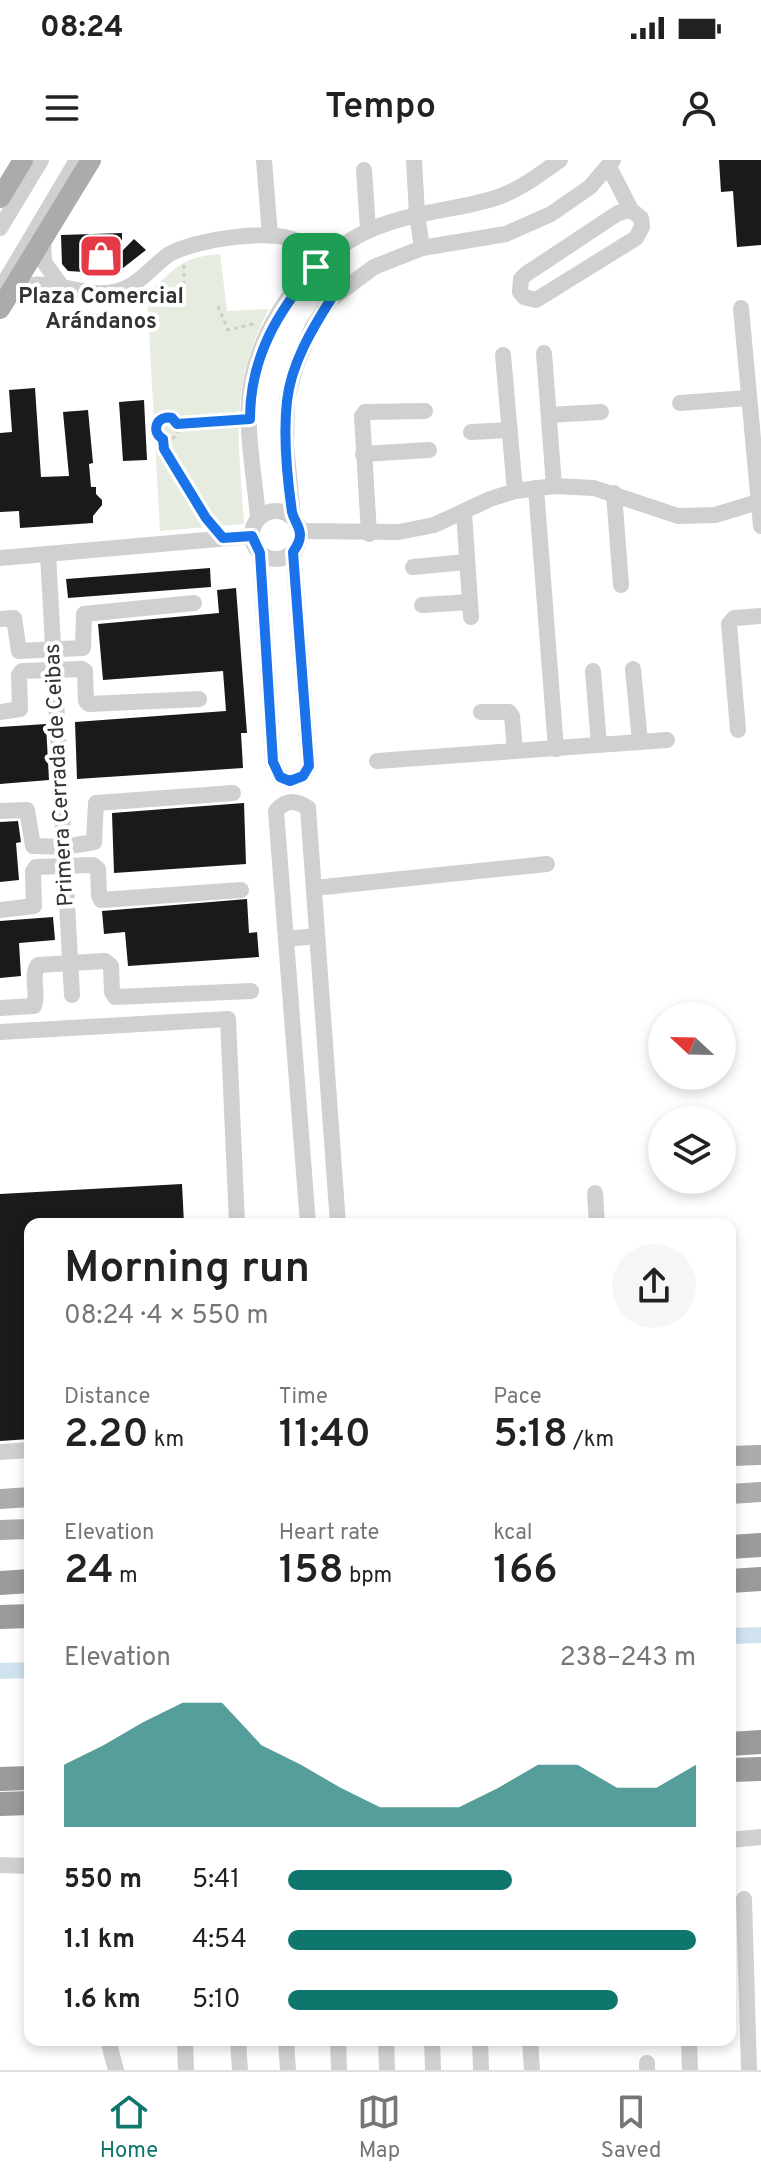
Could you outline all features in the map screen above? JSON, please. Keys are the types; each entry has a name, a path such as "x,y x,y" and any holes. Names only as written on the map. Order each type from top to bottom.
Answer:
{"highway":[{"path":"736,1547 761,1545"},
{"path":"736,1581 761,1579"},
{"path":"0,1583 24,1581"},
{"path":"0,1617 24,1616"},
{"path":"736,1744 761,1742"},
{"path":"736,1770 761,1769"},
{"path":"0,1779 24,1778"},
{"path":"0,1804 24,1803"}],"main road":[{"path":"0,198 23,160"},
{"path":"2,300 91,160"},
{"path":"736,1456 761,1455"},
{"path":"736,1494 761,1492"},
{"path":"0,1499 24,1497"},
{"path":"0,1530 24,1529"}],"street":[{"path":"0,228 41,160"},
{"path":"2,300 77,160"},
{"path":"264,160 270,235"},
{"path":"414,160 422,248"},
{"path":"293,552 309,766 303,776 290,781 280,777 273,762 260,553 252,536 258,518 250,419 250,392 256,365 277,318 316,267 334,250 368,229 417,214 494,199 531,181 560,160"},
{"path":"260,553 271,559 283,558 293,552 299,542 286,444 287,399 296,366 312,328 331,299 374,267 422,248 506,234 551,214 590,187 611,164 631,210 641,218 642,227 636,238 536,300 524,297 520,292 521,279 526,274 618,213 631,210"},
{"path":"364,170 368,229"},
{"path":"2,300 19,287 41,284 78,292 113,292 136,283 167,256 184,246 270,235 290,237 302,244 331,299"},
{"path":"43,238 44,262 62,287"},
{"path":"741,308 761,526"},
{"path":"544,353 554,486"},
{"path":"503,355 515,491"},
{"path":"680,403 748,398"},
{"path":"369,534 361,421 365,412 425,411"},
{"path":"549,415 601,412"},
{"path":"471,432 510,430"},
{"path":"363,454 429,450"},
{"path":"258,518 275,510 296,524 369,534 399,532 434,525 515,491 554,486 585,487 614,493 678,516 715,515 758,502"},
{"path":"536,488 556,749"},
{"path":"614,493 621,585"},
{"path":"422,605 470,610 464,512"},
{"path":"0,558 252,536"},
{"name":"Primera Cerrada de Ceibas","path":"48,554 72,995"},
{"path":"413,567 467,562"},
{"path":"0,619 14,618 19,651 54,651 83,648 84,614 194,603"},
{"path":"738,730 729,624 734,618 761,616"},
{"path":"0,712 20,709 19,675 22,671 79,668 85,671 86,701 89,704 199,699"},
{"path":"633,669 640,742"},
{"path":"593,671 599,745"},
{"path":"481,712 509,712 515,751"},
{"path":"377,761 667,740"},
{"path":"0,811 27,810 33,846 64,847 94,842 96,803 233,793"},
{"path":"308,1218 276,811 282,804 291,801 308,808 338,1218"},
{"path":"314,888 547,864"},
{"path":"0,910 32,908 34,868 96,867 101,900 241,890"},
{"path":"286,939 317,936"},
{"path":"0,1008 34,1006 36,967 71,963 108,963 115,997 251,991"},
{"path":"0,1032 228,1019 237,1218"},
{"path":"299,1104 329,1100"},
{"path":"595,1193 597,1218"},
{"path":"0,1452 24,1450"},
{"path":"736,1839 761,1837"},
{"path":"0,1865 24,1866"},
{"path":"744,1899 749,2070"},
{"path":"110,2046 116,2070"},
{"path":"185,2046 186,2070"},
{"path":"238,2046 240,2070"},
{"path":"286,2046 288,2070"},
{"path":"338,2046 339,2070"},
{"path":"386,2046 387,2070"},
{"path":"432,2046 433,2070"},
{"path":"480,2046 481,2070"},
{"path":"530,2046 532,2070"},
{"path":"689,2046 690,2070"}],"path":[{"path":"184,246 184,289"},
{"path":"218,306 228,330 277,318"},
{"path":"223,538 206,518 164,449 163,439 156,432 158,421 168,417 177,424 250,419"},
{"path":"163,439 174,438 178,431 177,424"}],"shaded area":[{"path":"220,254 227,311 269,309 256,337 242,389 239,440 244,524 160,531 147,293 186,262"}],"building":[{"path":"719,160 761,160 761,245 737,247 733,191 721,192"},
{"name":"Plaza Comercial Arándanos","path":"122,233 122,251 134,239 146,250 123,268 100,273 68,271 62,264 61,235"},
{"path":"35,388 41,477 69,476 63,412 88,410 93,463 89,464 91,487 96,487 96,494 102,500 102,505 93,516 93,523 20,528 19,511 0,512 0,433 12,432 9,390"},
{"path":"144,400 147,460 123,461 119,402"},
{"path":"210,568 211,587 68,598 66,579"},
{"path":"236,588 247,733 241,733 243,768 77,779 75,722 226,711 223,671 103,680 98,624 219,613 217,590"},
{"path":"46,724 49,780 0,784 0,727"},
{"path":"244,803 246,864 114,873 112,813"},
{"path":"18,821 21,842 16,843 19,880 0,882 0,822"},
{"path":"247,899 249,933 257,932 259,957 128,966 125,932 104,934 102,911"},
{"path":"53,917 55,940 19,943 21,976 0,978 0,921"},
{"path":"182,1184 184,1218 24,1218 24,1439 0,1441 0,1194"}],"waterway":[{"path":"736,1636 761,1635"},
{"path":"0,1671 24,1670"}],"place":[{"name":"Plaza Comercial Arándanos","path":"101,256"}],"route":[{"path":"316,267 331,299 312,328 296,366 287,399 286,444 293,517 300,531 299,542 293,552 309,766 303,776 290,781 280,777 273,762 260,553 254,546 252,536 223,538 206,518 164,449 163,439 157,435 155,428 158,421 165,417 172,418 177,424 250,419 250,392 265,341 291,296 316,267"}]}
